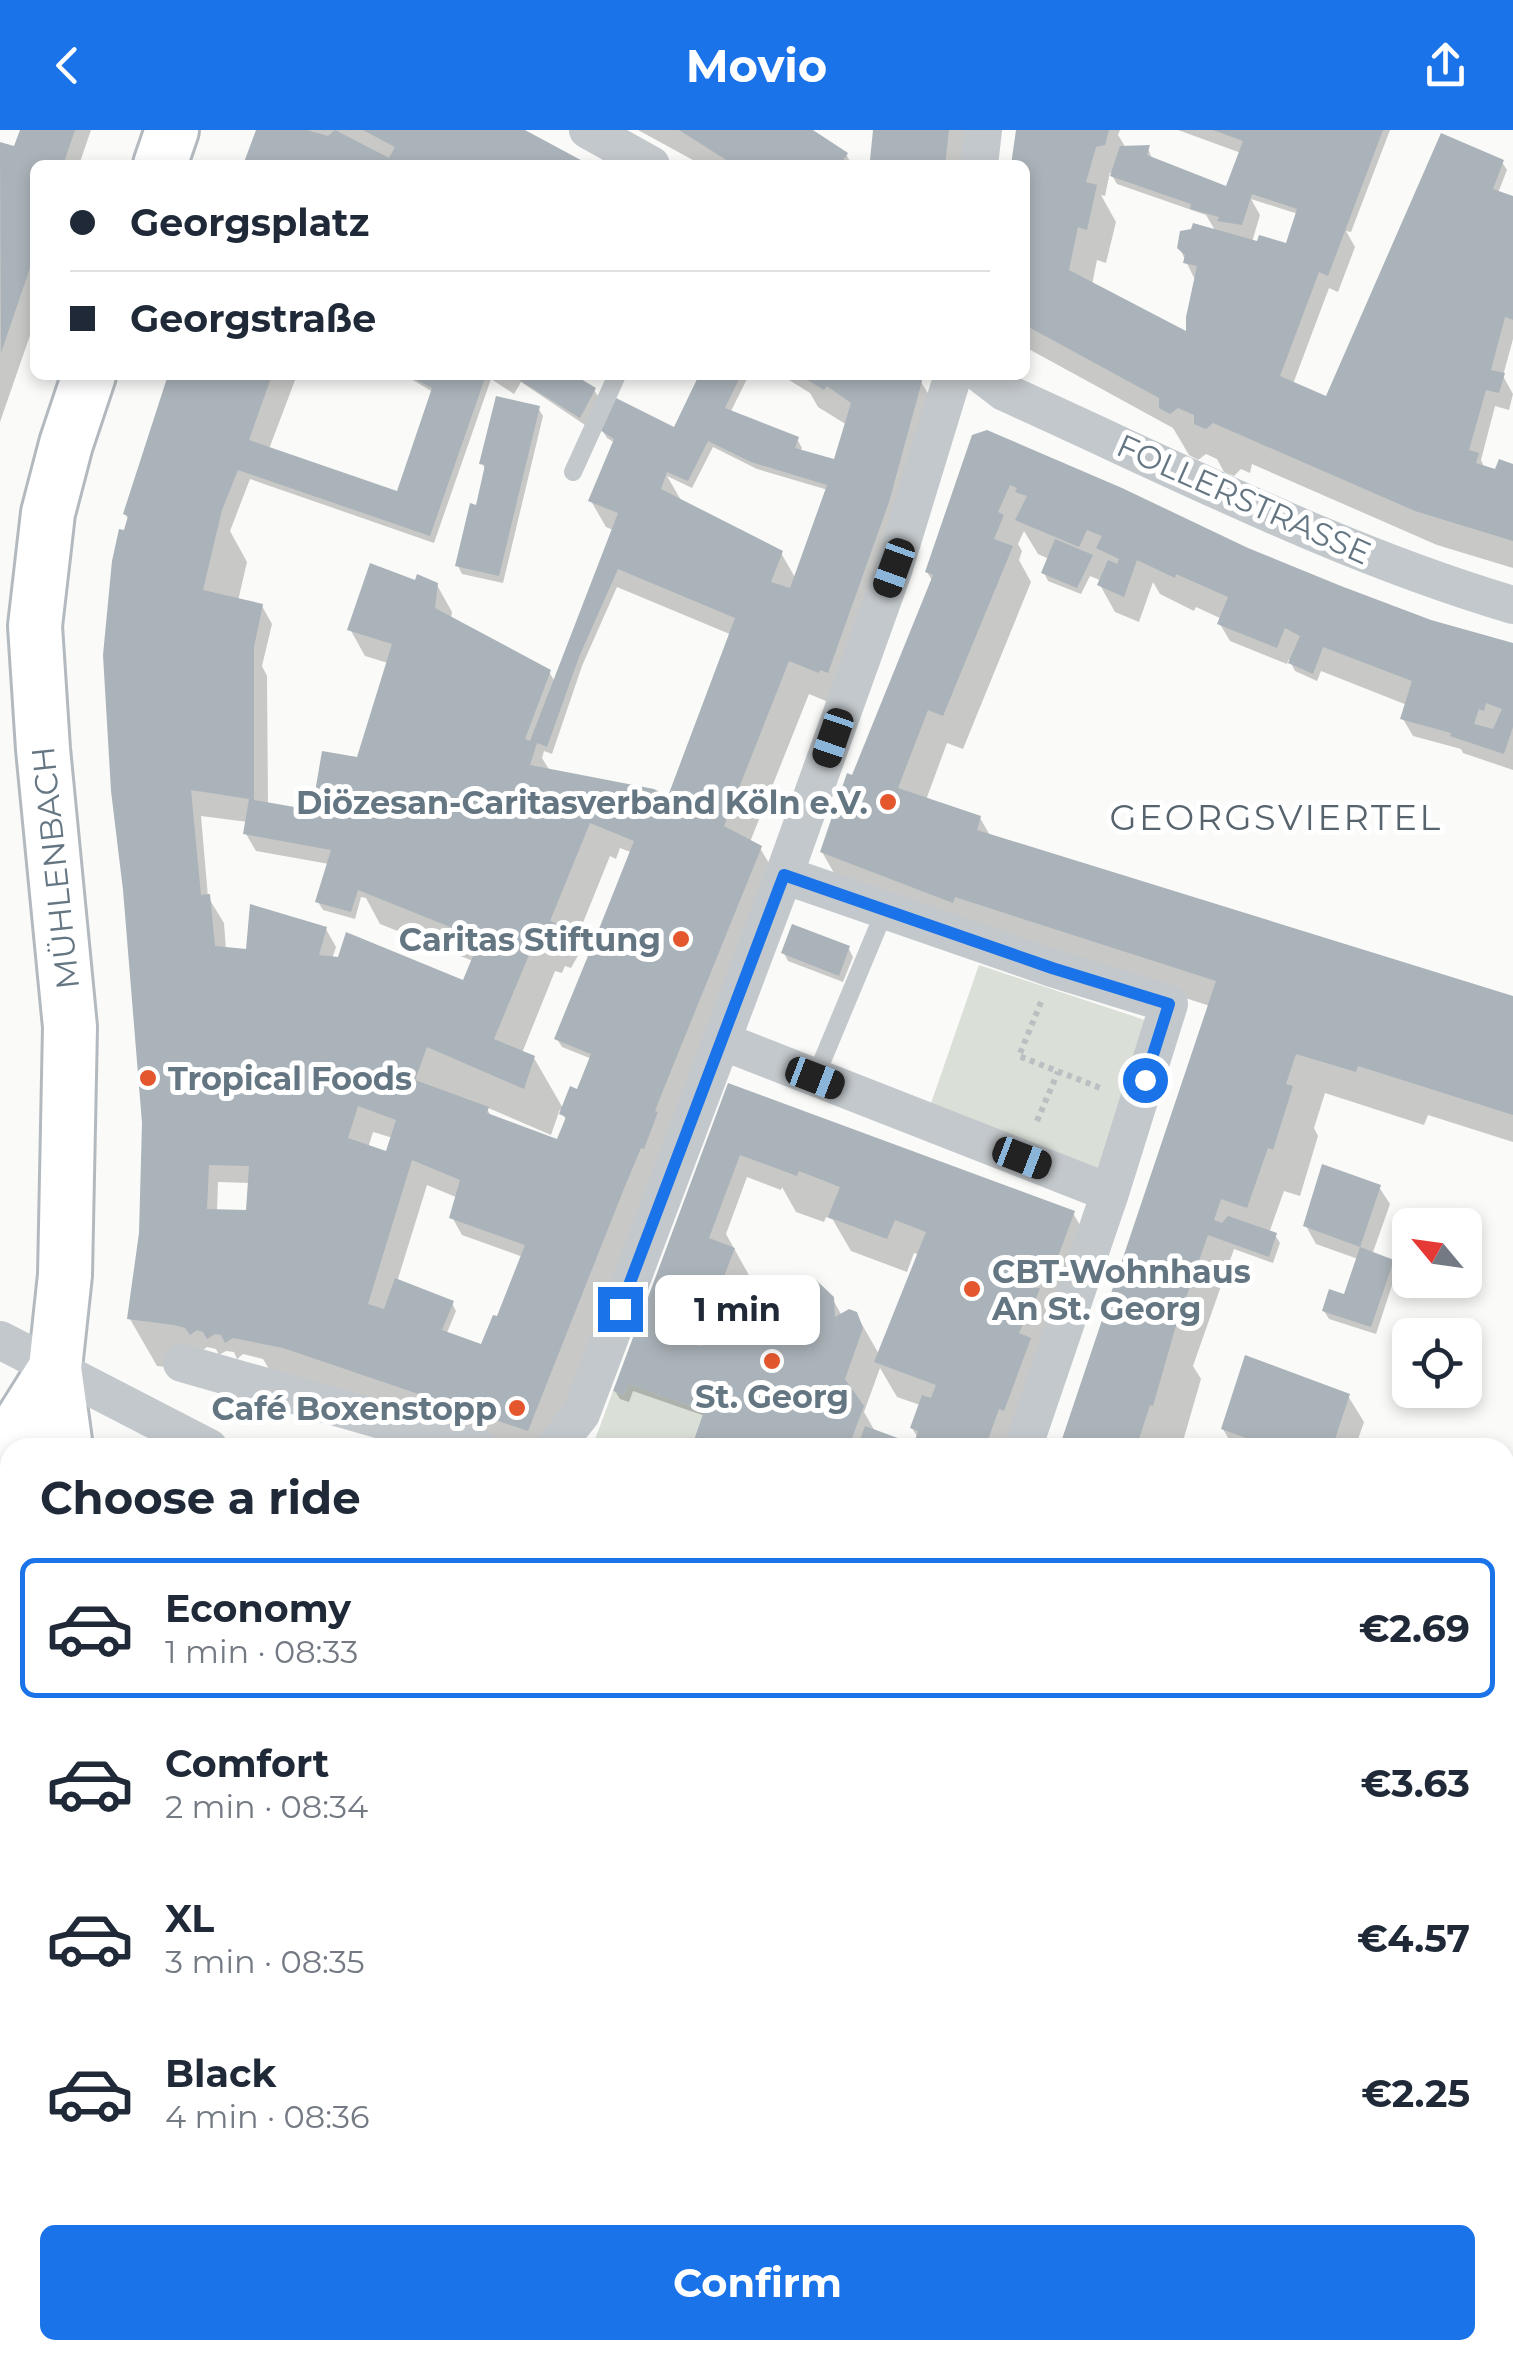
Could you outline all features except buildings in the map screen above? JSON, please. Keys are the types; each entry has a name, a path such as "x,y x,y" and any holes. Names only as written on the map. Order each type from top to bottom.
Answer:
{"main road":[{"path":"162,160 172,130"},
{"name":"MÜHLENBACH","path":"55,1368 65,1275 70,1027 47,797 36,626 48,513 87,380"},
{"path":"19,1438 21,1422 55,1368"},
{"path":"55,1368 65,1438"}],"street":[{"path":"588,130 641,160"},
{"path":"980,160 983,130"},
{"path":"562,1438 582,1414 784,875 894,568 951,380"},
{"name":"FOLLERSTRASSE","path":"988,380 1004,392 1327,538 1442,584 1513,604"},
{"path":"784,875 1052,968 1169,1004 1026,1438"},
{"path":"722,1042 1110,1193"},
{"path":"0,1340 190,1438"},
{"path":"182,1363 444,1438"}],"lane":[{"path":"573,472 615,380"},
{"path":"815,1078 885,910"}],"path":[{"path":"1052,968 1019,1056 1106,1091"},
{"path":"1022,1158 1058,1072"}],"shaded area":[{"path":"979,965 1160,1025 1114,1179 929,1109"},
{"path":"629,1384 704,1411 694,1438 596,1438 613,1391 624,1395"}],"place":[{"name":"Diözesan-Caritasverband Köln e.V.","path":"888,802"},
{"name":"Caritas Stiftung","path":"681,939"},
{"name":"Tropical Foods","path":"148,1078"},
{"name":"CBT-Wohnhaus An St. Georg","path":"972,1289"},
{"name":"St. Georg","path":"772,1361"},
{"name":"Café Boxenstopp","path":"517,1408"}],"district":[{"name":"GEORGSVIERTEL","path":"1276,817"}],"route":[{"path":"620,1309 784,875 1052,968 1169,1004 1145,1080"}]}
